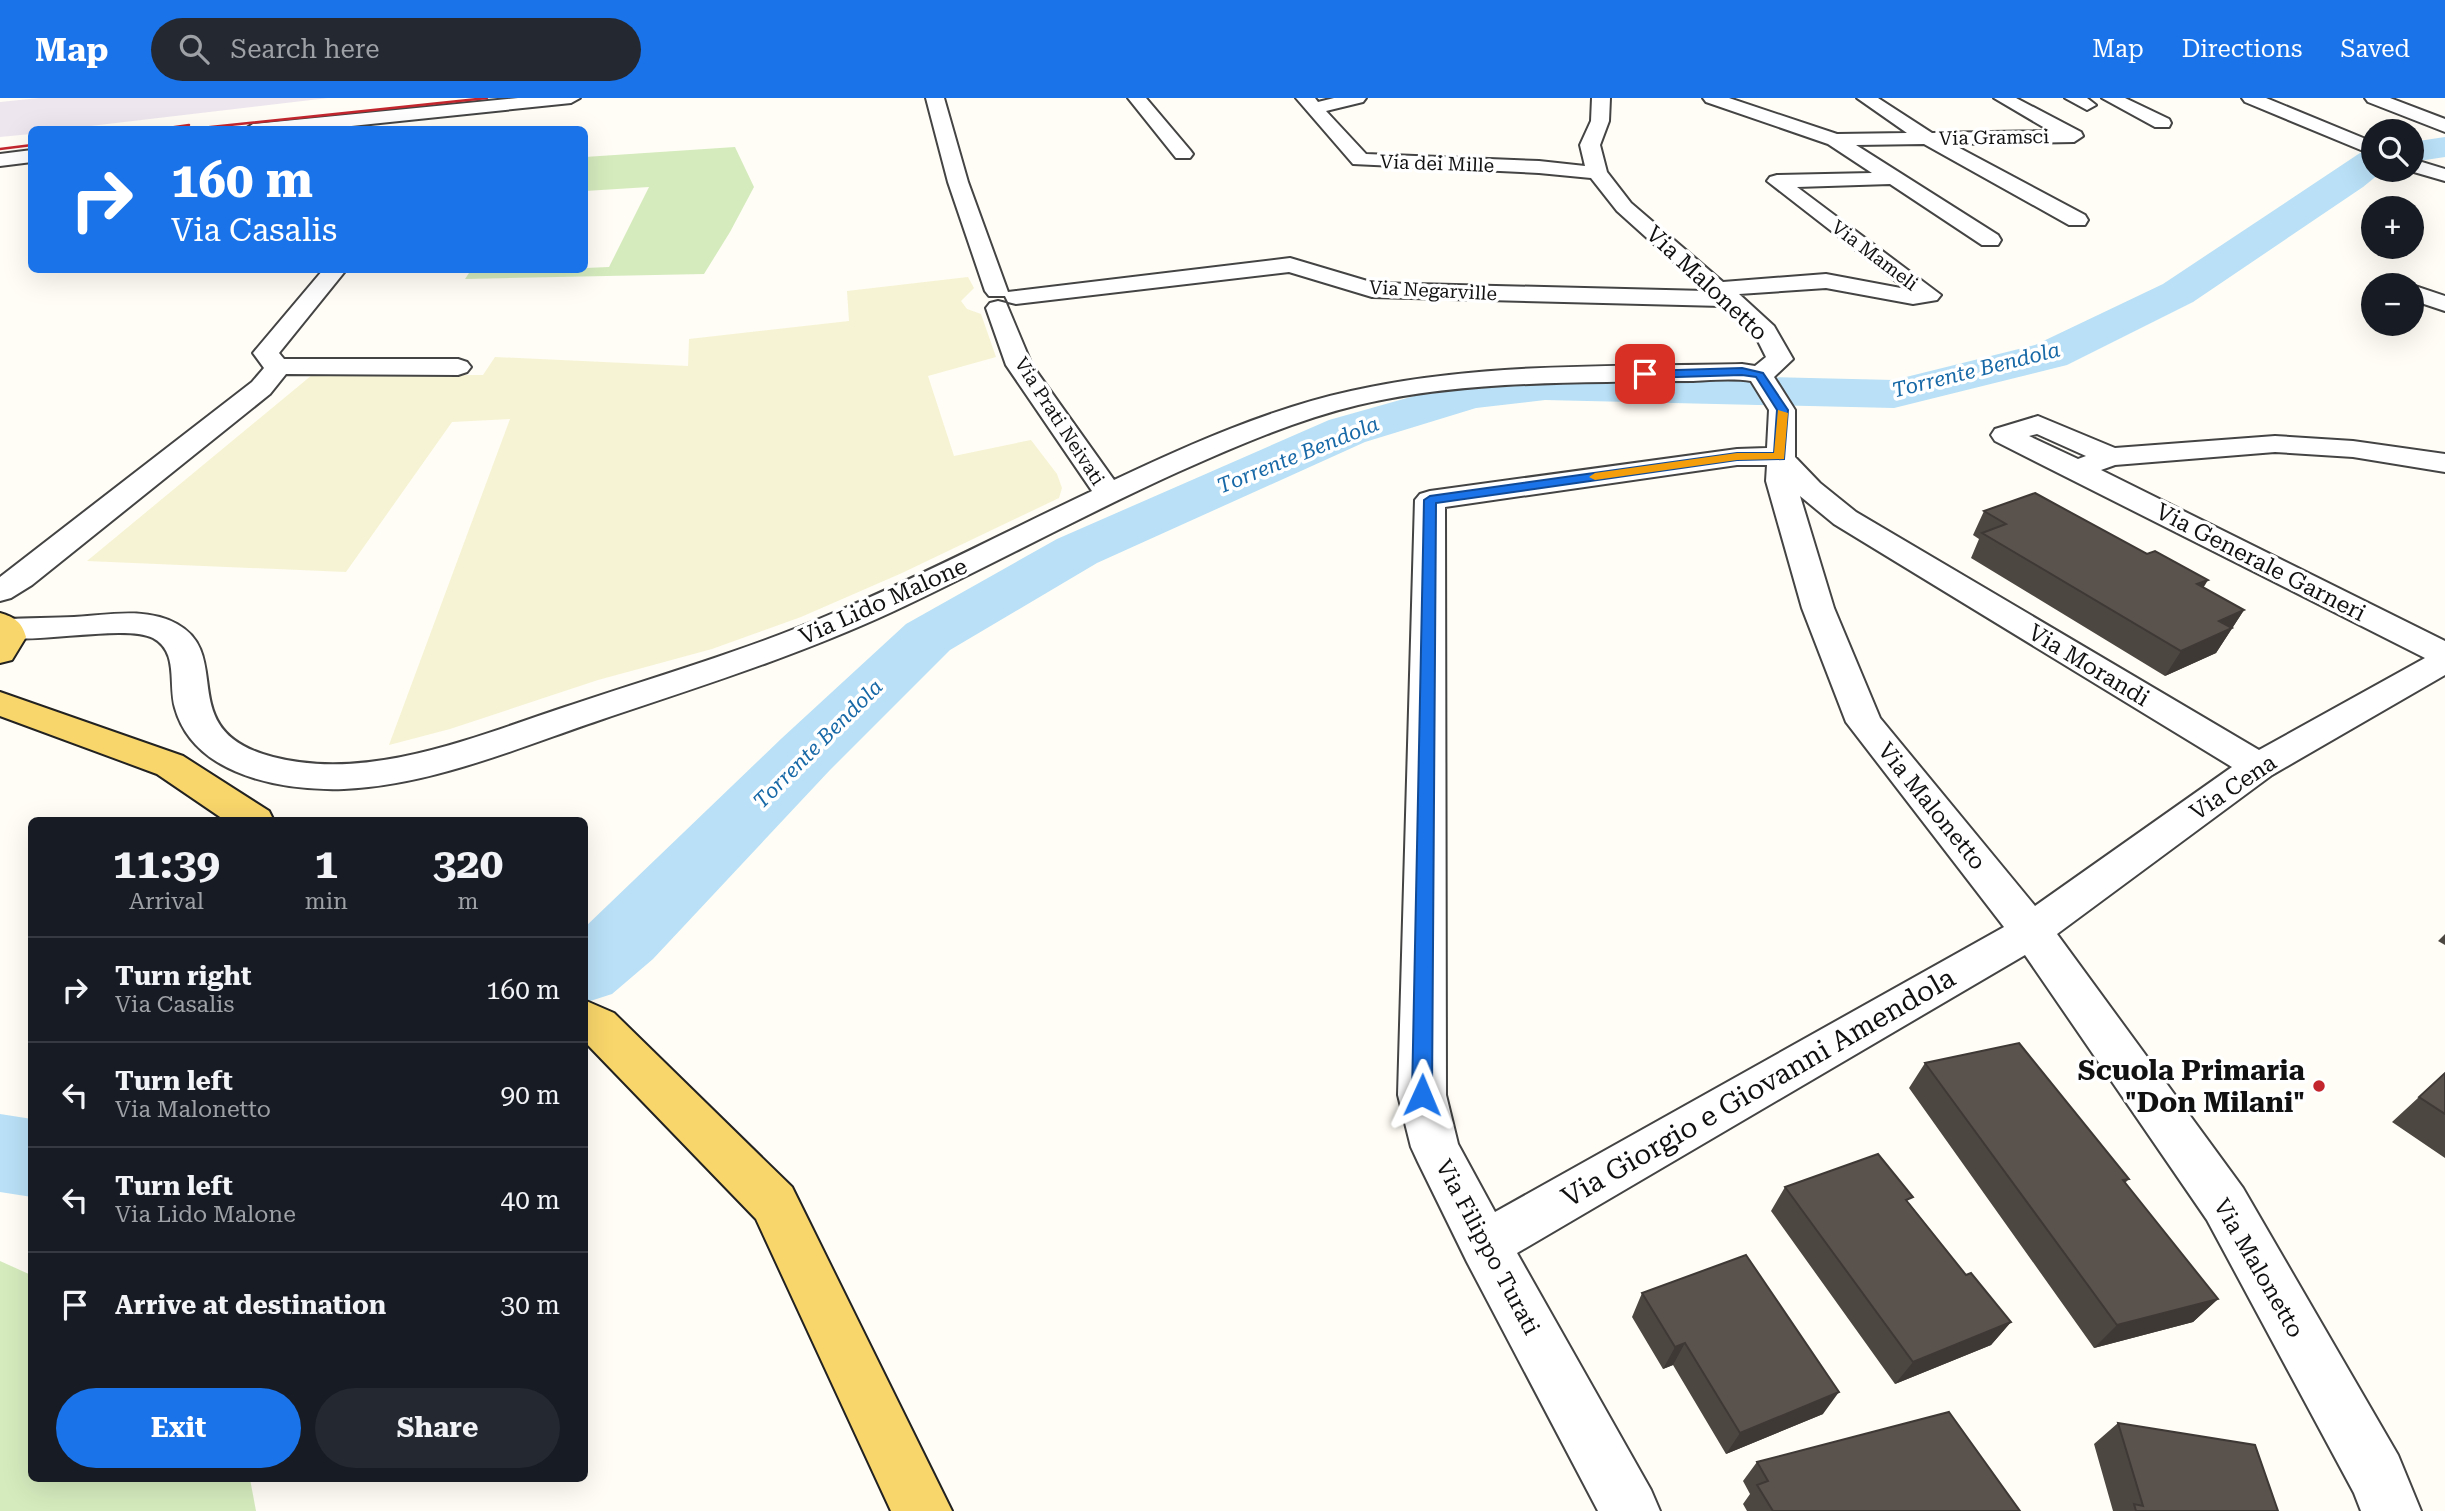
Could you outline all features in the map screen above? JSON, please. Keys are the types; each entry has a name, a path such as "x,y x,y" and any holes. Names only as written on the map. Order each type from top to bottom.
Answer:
{"main road":[{"path":"0,703 170,765 249,817"},
{"path":"588,1020 598,1026 774,1203 922,1511"}],"street":[{"path":"291,126 570,98"},
{"name":"Via Prati Neivati","path":"935,98 958,182 1003,299 1019,365 1108,494"},
{"path":"1137,98 1183,153"},
{"path":"1309,103 1357,98"},
{"path":"1597,173 1590,145 1600,121 1601,98"},
{"path":"1712,98 1835,140 1990,240"},
{"path":"1866,98 1929,138 2077,220"},
{"name":"Via Gramsci","path":"1835,140 2074,136 2003,98"},
{"path":"2111,98 2162,123"},
{"path":"2251,98 2361,144"},
{"path":"2374,98 2445,126"},
{"name":"Via dei Mille","path":"1309,103 1360,160 1539,167 1597,173"},
{"path":"456,126 471,107"},
{"path":"0,160 28,156"},
{"path":"2424,169 2445,175"},
{"name":"Via Malonetto","path":"1597,173 1624,207 1765,331 1780,359 1762,378 1782,410 1781,481 1818,608 1864,722 2031,930 2225,1205 2376,1476 2391,1511"},
{"name":"Via Mameli","path":"1723,294 1826,281 1913,297 1929,295 1777,181 1894,178"},
{"name":"Via Negarville","path":"1003,299 1290,265 1372,290 1723,294"},
{"path":"333,273 266,354 278,367 458,367"},
{"path":"2424,296 2445,304"},
{"path":"1,634 11,584 261,388 278,367"},
{"name":"Via Lido Malone","path":"1,634 145,624 173,636 187,655 193,714 215,743 246,762 287,775 359,775 411,768 468,752 774,650 881,605 1196,452 1302,413 1389,392 1514,376 1742,372 1762,378"},
{"name":"Via Generale Garneri","path":"2111,457 2039,424 2005,435 2445,654"},
{"path":"2076,469 2111,457 2275,444 2341,447 2445,463"},
{"name":"Via Filippo Turati","path":"1630,1511 1485,1245 1435,1147 1422,1095 1430,500 1737,457 1780,456"},
{"name":"Via Morandi","path":"1780,456 1814,494 1845,518 2259,766"},
{"name":"Via Morandi","path":"1799,545 1822,538 1857,540 1885,548 1918,563"},
{"name":"Via Cena","path":"2031,930 2259,766 2445,662"},
{"name":"Via Giorgio e Giovanni Amendola","path":"1485,1245 2031,930"}],"shaded area":[{"path":"39,98 328,98 90,126 28,126 28,134 0,137 0,102"},
{"path":"968,277 974,288 961,301 967,309 981,314 996,357 928,376 954,456 1031,440 1057,474 1062,488 1059,498 902,573 801,617 712,649 598,680 450,729 389,745 510,419 452,422 346,572 87,561 312,375 483,375 495,357 688,366 689,339 849,321 847,291"}],"green space":[{"path":"735,147 754,187 704,274 465,279 469,273 588,273 588,268 609,267 649,187 588,191 588,157"},
{"path":"0,1261 28,1274 28,1482 251,1482 256,1511 0,1511"}],"building":[{"path":"2035,493 2147,554 2155,551 2208,580 2197,584 2244,610 2219,621 2232,628 2181,651 1982,533 2006,524 1984,511"},
{"path":"2019,1043 2129,1179 2123,1180 2218,1299 2117,1325 1925,1063"},
{"path":"2445,1073 2445,1114 2419,1097"},
{"path":"1878,1154 1913,1197 1906,1200 1966,1275 1971,1273 2011,1322 1913,1362 1785,1187"},
{"path":"1746,1255 1839,1392 1740,1433 1685,1343 1675,1347 1642,1293"},
{"path":"1949,1412 2020,1511 1773,1511 1757,1485 1768,1481 1757,1462"},
{"path":"2118,1423 2255,1445 2278,1511 2136,1511 2134,1504 2143,1506"}],"waterway":[{"name":"Torrente Bendola","path":"2424,150 2445,147"},
{"name":"Torrente Bendola","path":"588,969 626,938 806,754 928,637 1077,551 1347,431 1471,394 1545,386 1894,394 2051,355 2178,293 2361,170"},
{"name":"Torrente Bendola","path":"0,1153 28,1157"}],"railway":[{"path":"220,126 487,98"},
{"path":"182,126 189,125"},
{"path":"0,149 28,146"}],"slow traffic":[{"path":"1595,477 1737,457 1780,456 1782,413"}],"place":[{"name":"Scuola Primaria \"Don Milani\"","path":"2319,1086"}],"route":[{"path":"1422,1095 1430,500 1737,457 1780,456 1782,410 1760,375 1742,372 1645,374"}]}
